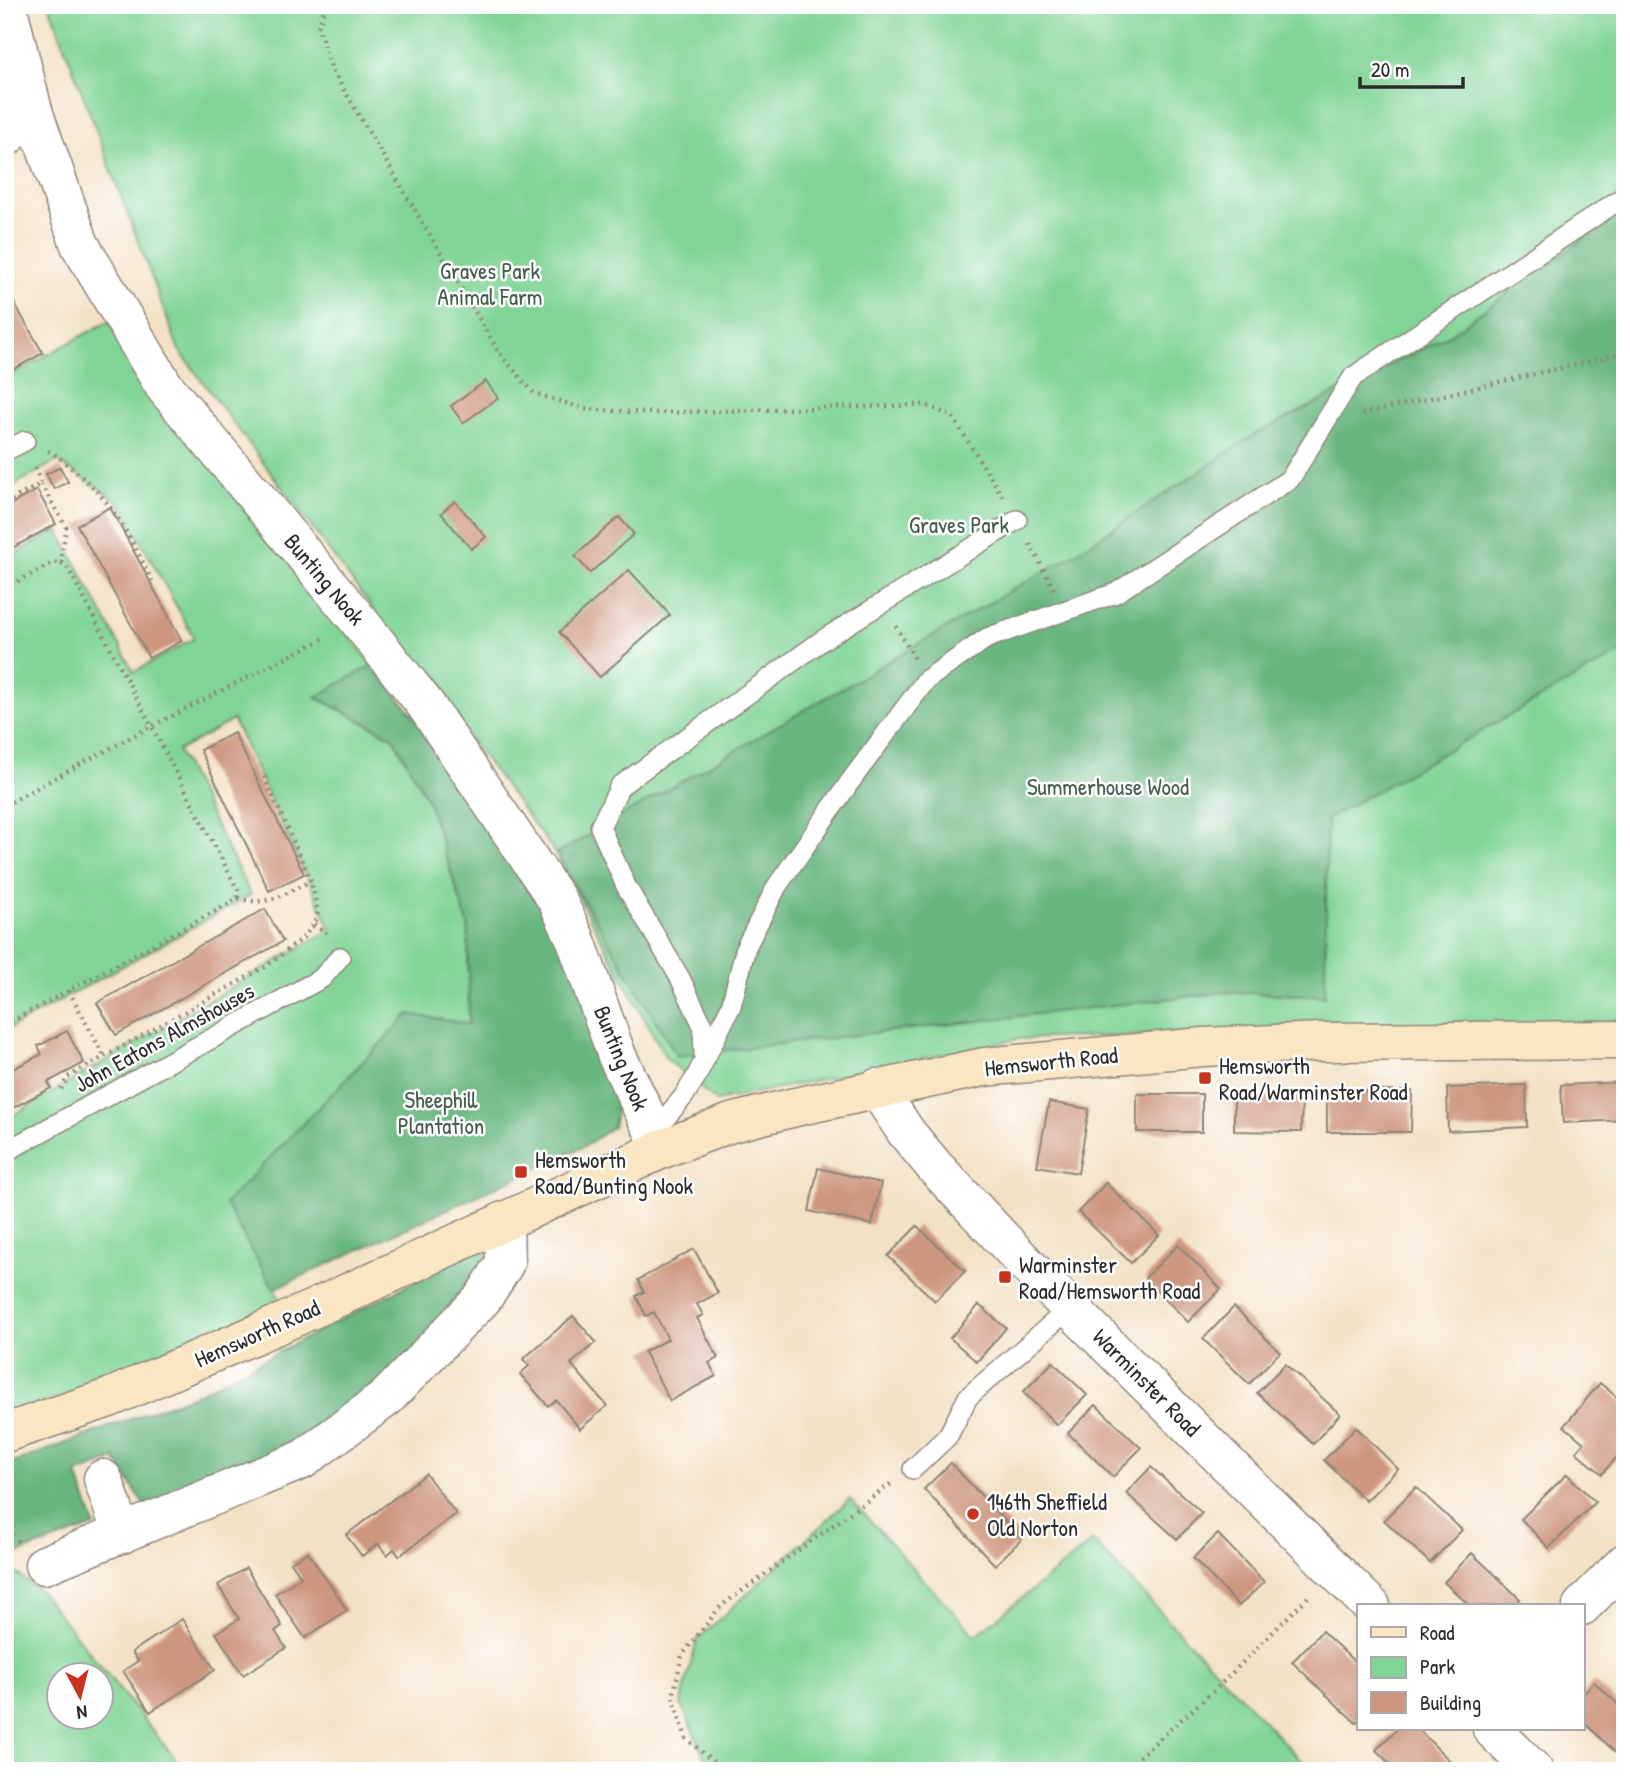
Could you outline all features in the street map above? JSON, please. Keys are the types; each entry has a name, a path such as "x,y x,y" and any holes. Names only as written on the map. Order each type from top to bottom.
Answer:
{"street":[{"name":"Bunting Nook","path":"7,5 33,111 80,245 164,386 425,704 557,900 579,948 617,1056 658,1141"},
{"path":"5,138 33,111"},
{"name":"Hemsworth Road","path":"5,1433 109,1398 293,1318 504,1221 658,1141 731,1123 877,1088 996,1066 1203,1047 1323,1042 1625,1041"},
{"name":"Warminster Road","path":"877,1088 906,1132 934,1167 1026,1263 1369,1604"},
{"path":"44,1565 302,1460 386,1398 482,1298 505,1264 504,1221"},
{"path":"103,1479 122,1534"},
{"path":"1584,1605 1625,1563"},
{"path":"1493,1730 1534,1771"}],"lane":[{"path":"658,1141 731,1006 746,947 777,886 926,680 987,638 1116,593 1290,479 1353,377 1625,196"},
{"path":"5,452 25,441"},
{"path":"704,1058 703,1026 680,978 626,886 600,827 621,786 824,639 1017,520"},
{"name":"John Eatons Almshouses","path":"5,1152 322,978 340,957"},
{"path":"913,1469 948,1436 968,1397 1071,1307"}],"path":[{"path":"326,5 318,27 331,68 500,354 534,393 585,409 651,413 925,405"},
{"path":"1327,421 1625,353"},
{"path":"25,441 41,484 66,527 61,562"},
{"path":"25,441 54,453 107,500 120,518 152,581"},
{"path":"5,503 41,484"},
{"path":"5,588 53,563 61,562"},
{"path":"61,562 69,570 238,890 238,898"},
{"path":"883,603 926,680"},
{"path":"5,806 150,727 359,621"},
{"path":"60,1090 68,1077 265,967 302,940 314,924 317,912 311,881 262,772"},
{"path":"5,1025 238,898 253,903 270,900 311,881"},
{"path":"69,991 105,1058"},
{"path":"724,1771 686,1738 673,1697 681,1655 721,1606 913,1469"},
{"path":"1123,1771 1217,1688 1335,1570"}],"green space":[{"name":"Graves Park","path":"49,5 1625,5 1625,1022 1018,1039 716,1101 666,1058 553,850 179,350"},
{"name":"Summerhouse Wood","path":"1625,209 1625,650 1327,819 1325,996 1228,992 677,1056 556,854 1074,554 1254,435 1449,335"},
{"path":"109,321 372,665 317,698 393,737 427,799 468,924 469,1025 226,1203 281,1301 102,1384 5,1415 5,1120 331,929 233,720 178,751 251,895 5,1031 5,559 58,530 134,672 194,638 119,502 57,461 5,490 5,378"},
{"name":"Sheephill Plantation","path":"372,665 420,723 546,900 620,1090 613,1127 585,1146 274,1289 225,1204 409,1014 469,1024 468,924 427,799 393,737 316,697"},
{"path":"498,1238 486,1281 365,1397 259,1463 148,1511 115,1459 77,1474 95,1526 5,1558 5,1466 197,1394"},
{"path":"850,1499 975,1636 1093,1541 1311,1771 710,1771 681,1703 697,1640"},
{"path":"5,1565 40,1591 96,1660 46,1660 46,1730 116,1730 116,1685 185,1771 5,1771"}],"building":[{"path":"5,287 43,353 5,374"},
{"path":"486,381 498,398 463,423 451,406"},
{"path":"60,467 68,482 54,489 46,474"},
{"path":"37,490 56,524 5,552 5,507"},
{"path":"455,501 486,537 471,549 441,513"},
{"path":"110,507 182,641 149,658 77,525"},
{"path":"619,517 634,534 590,573 575,556"},
{"path":"629,570 670,615 600,677 559,632"},
{"path":"234,733 304,874 269,891 200,750"},
{"path":"265,909 283,941 116,1035 97,1003"},
{"path":"67,1031 84,1063 48,1082 51,1088 5,1112 5,1073 42,1054 38,1046"},
{"path":"1625,1082 1625,1120 1563,1123 1561,1085"},
{"path":"1526,1085 1527,1127 1448,1131 1447,1088"},
{"path":"1327,1091 1412,1091 1411,1132 1327,1132"},
{"path":"1137,1094 1202,1094 1202,1132 1137,1132"},
{"path":"1234,1095 1302,1096 1301,1132 1234,1131"},
{"path":"1049,1102 1089,1109 1078,1173 1037,1166"},
{"path":"818,1168 881,1183 872,1225 809,1211"},
{"path":"1106,1183 1159,1235 1131,1263 1078,1212"},
{"path":"917,1226 965,1271 935,1301 888,1256"},
{"path":"1178,1245 1221,1289 1188,1322 1145,1278"},
{"path":"694,1249 718,1293 697,1304 703,1315 697,1318 718,1358 709,1363 716,1376 670,1401 644,1352 668,1339 654,1312 646,1316 636,1296 644,1292 638,1280"},
{"path":"979,1305 1006,1328 977,1362 950,1338"},
{"path":"1234,1307 1280,1352 1249,1384 1203,1339"},
{"path":"573,1316 596,1342 571,1364 607,1406 580,1429 556,1400 548,1406 520,1374 529,1366 523,1359"},
{"path":"1053,1362 1087,1395 1057,1425 1023,1392"},
{"path":"1285,1364 1340,1414 1313,1444 1257,1393"},
{"path":"1600,1383 1625,1404 1625,1448 1602,1474 1576,1452 1584,1443 1564,1426"},
{"path":"1096,1405 1141,1448 1113,1477 1068,1433"},
{"path":"1356,1427 1398,1469 1366,1501 1324,1460"},
{"name":"146th Sheffield Old Norton","path":"951,1463 1022,1539 995,1565 924,1489"},
{"path":"1151,1467 1202,1513 1177,1539 1126,1493"},
{"path":"426,1474 456,1514 399,1556 394,1549 387,1555 378,1544 362,1556 346,1535"},
{"path":"1567,1474 1595,1502 1549,1548 1521,1519"},
{"path":"1416,1487 1462,1530 1430,1563 1384,1520"},
{"path":"1218,1534 1264,1582 1239,1606 1193,1558"},
{"path":"308,1552 347,1610 305,1638 275,1594 301,1577 291,1562"},
{"path":"1472,1553 1520,1599 1515,1604 1468,1604 1444,1582"},
{"path":"246,1568 282,1626 275,1631 286,1648 243,1675 216,1633 239,1619 218,1585"},
{"path":"182,1619 215,1670 150,1712 123,1671 138,1661 132,1652"},
{"path":"1322,1631 1357,1664 1357,1722 1356,1723 1292,1662"},
{"path":"1594,1682 1625,1711 1623,1760 1584,1722 1584,1693"},
{"path":"1396,1730 1419,1730 1451,1762 1442,1771 1397,1771 1376,1750"}],"place":[{"name":"Hemsworth Road/Warminster Road","path":"1205,1078"},
{"name":"Hemsworth Road/Bunting Nook","path":"521,1172"},
{"name":"Warminster Road/Hemsworth Road","path":"1005,1277"},
{"name":"146th Sheffield Old Norton","path":"973,1514"}],"park label":[{"name":"Graves Park Animal Farm","path":"490,283"}]}
